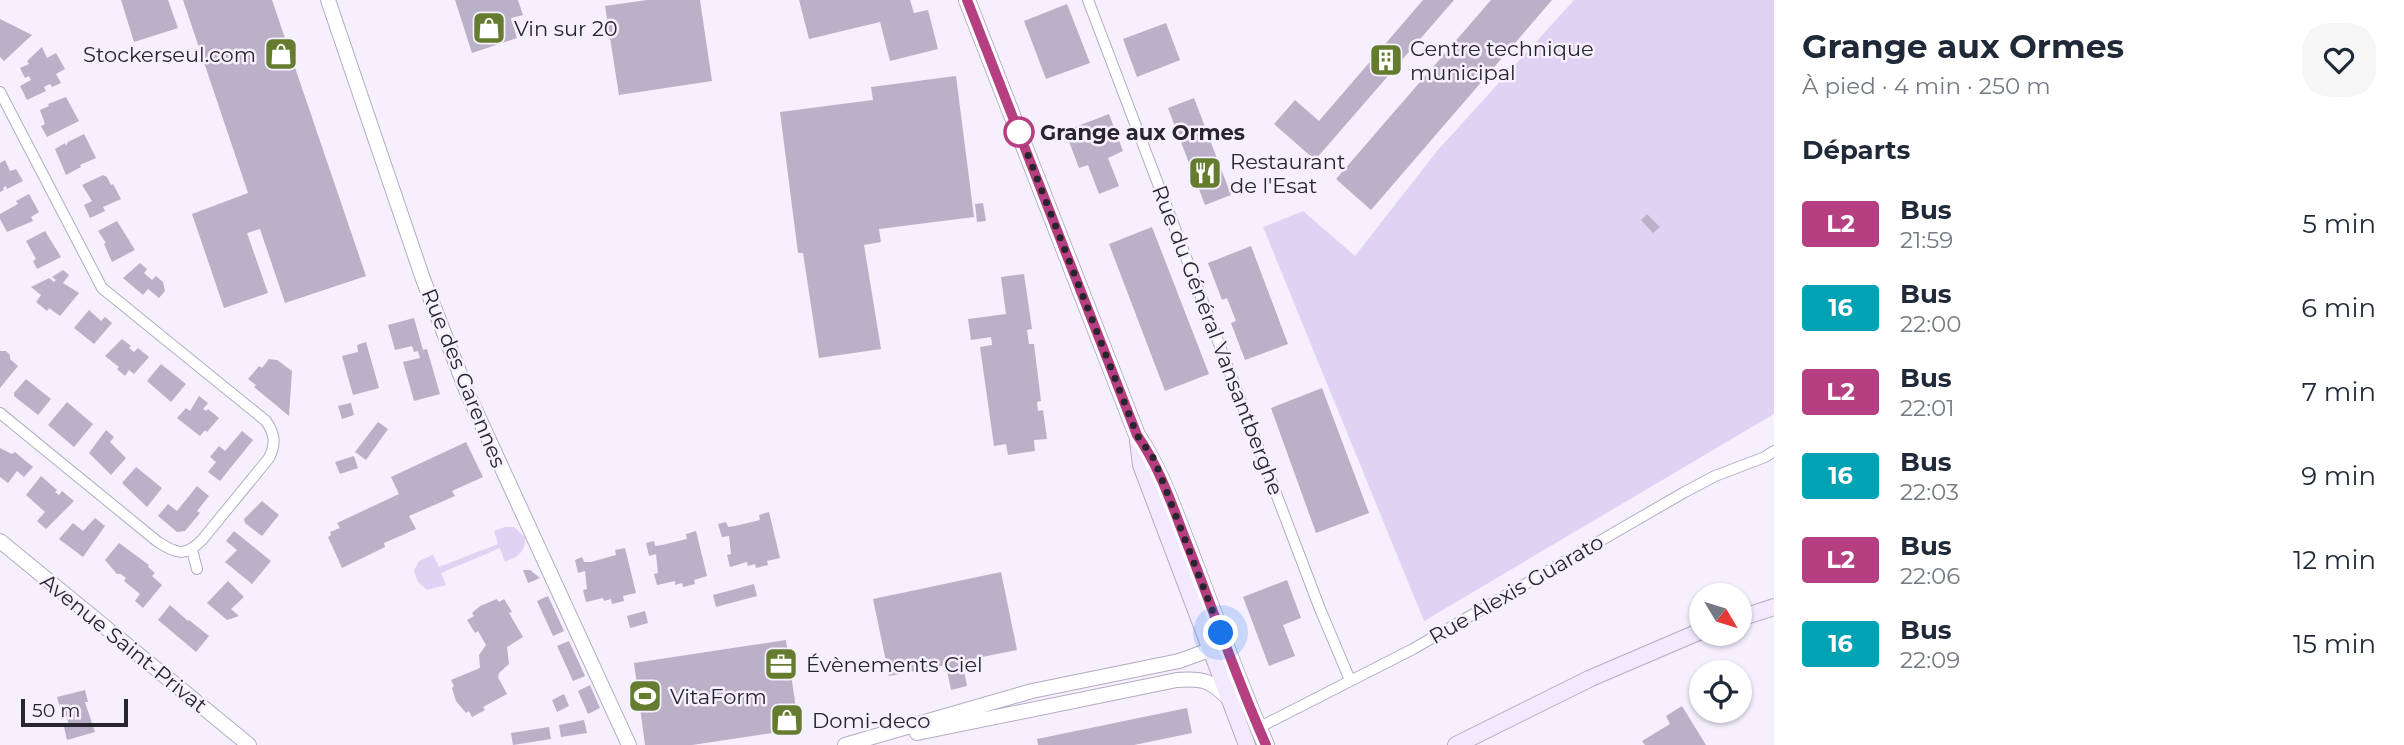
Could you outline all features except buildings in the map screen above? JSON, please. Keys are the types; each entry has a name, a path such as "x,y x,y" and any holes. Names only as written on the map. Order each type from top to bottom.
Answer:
{"main road":[{"path":"967,0 1137,435 1141,465 1248,745"},
{"path":"1137,435 1154,459 1228,655 1266,745"},
{"path":"1752,614 1774,607"},
{"path":"1457,745 1591,678 1689,636"}],"street":[{"name":"Rue des Garennes","path":"328,0 423,279 462,380 629,745"},
{"name":"Rue du Général Vansantberghe","path":"1088,0 1315,598 1350,680"},
{"path":"0,92 103,288 266,421 274,439 269,458 192,550 180,553 158,542 0,412"},
{"name":"Rue Alexis Guarato","path":"1258,728 1413,649 1683,493 1774,451"},
{"name":"Avenue Saint-Privat","path":"0,541 248,745"},
{"path":"192,550 197,569"},
{"path":"868,740 1032,691 1179,661 1212,649 1228,655"},
{"path":"845,745 936,730 1177,680 1200,678 1215,686 1230,701"}],"shaded area":[{"path":"1574,0 1774,0 1774,414 1424,621 1263,227 1303,211 1355,256 1437,151"},
{"path":"514,527 525,537 522,550 513,558 505,562 500,548 441,573 446,585 427,590 418,582 414,571 419,561 433,555 439,567 498,544 494,531"}],"bus line":[{"name":"L2","path":"967,0 1137,435 1154,459 1228,655 1266,745"}],"place":[{"name":"Vin sur 20","path":"489,28"},
{"name":"Stockerseul.com","path":"281,54"},
{"name":"Centre technique municipal","path":"1386,60"},
{"name":"Grange aux Ormes","path":"1019,132"},
{"name":"Restaurant de l'Esat","path":"1205,173"},
{"name":"Évènements Ciel","path":"781,664"},
{"name":"VitaForm","path":"645,696"},
{"name":"Domi-deco","path":"787,720"}],"route":[{"path":"1019,132 1137,435 1154,459 1221,633"}]}
